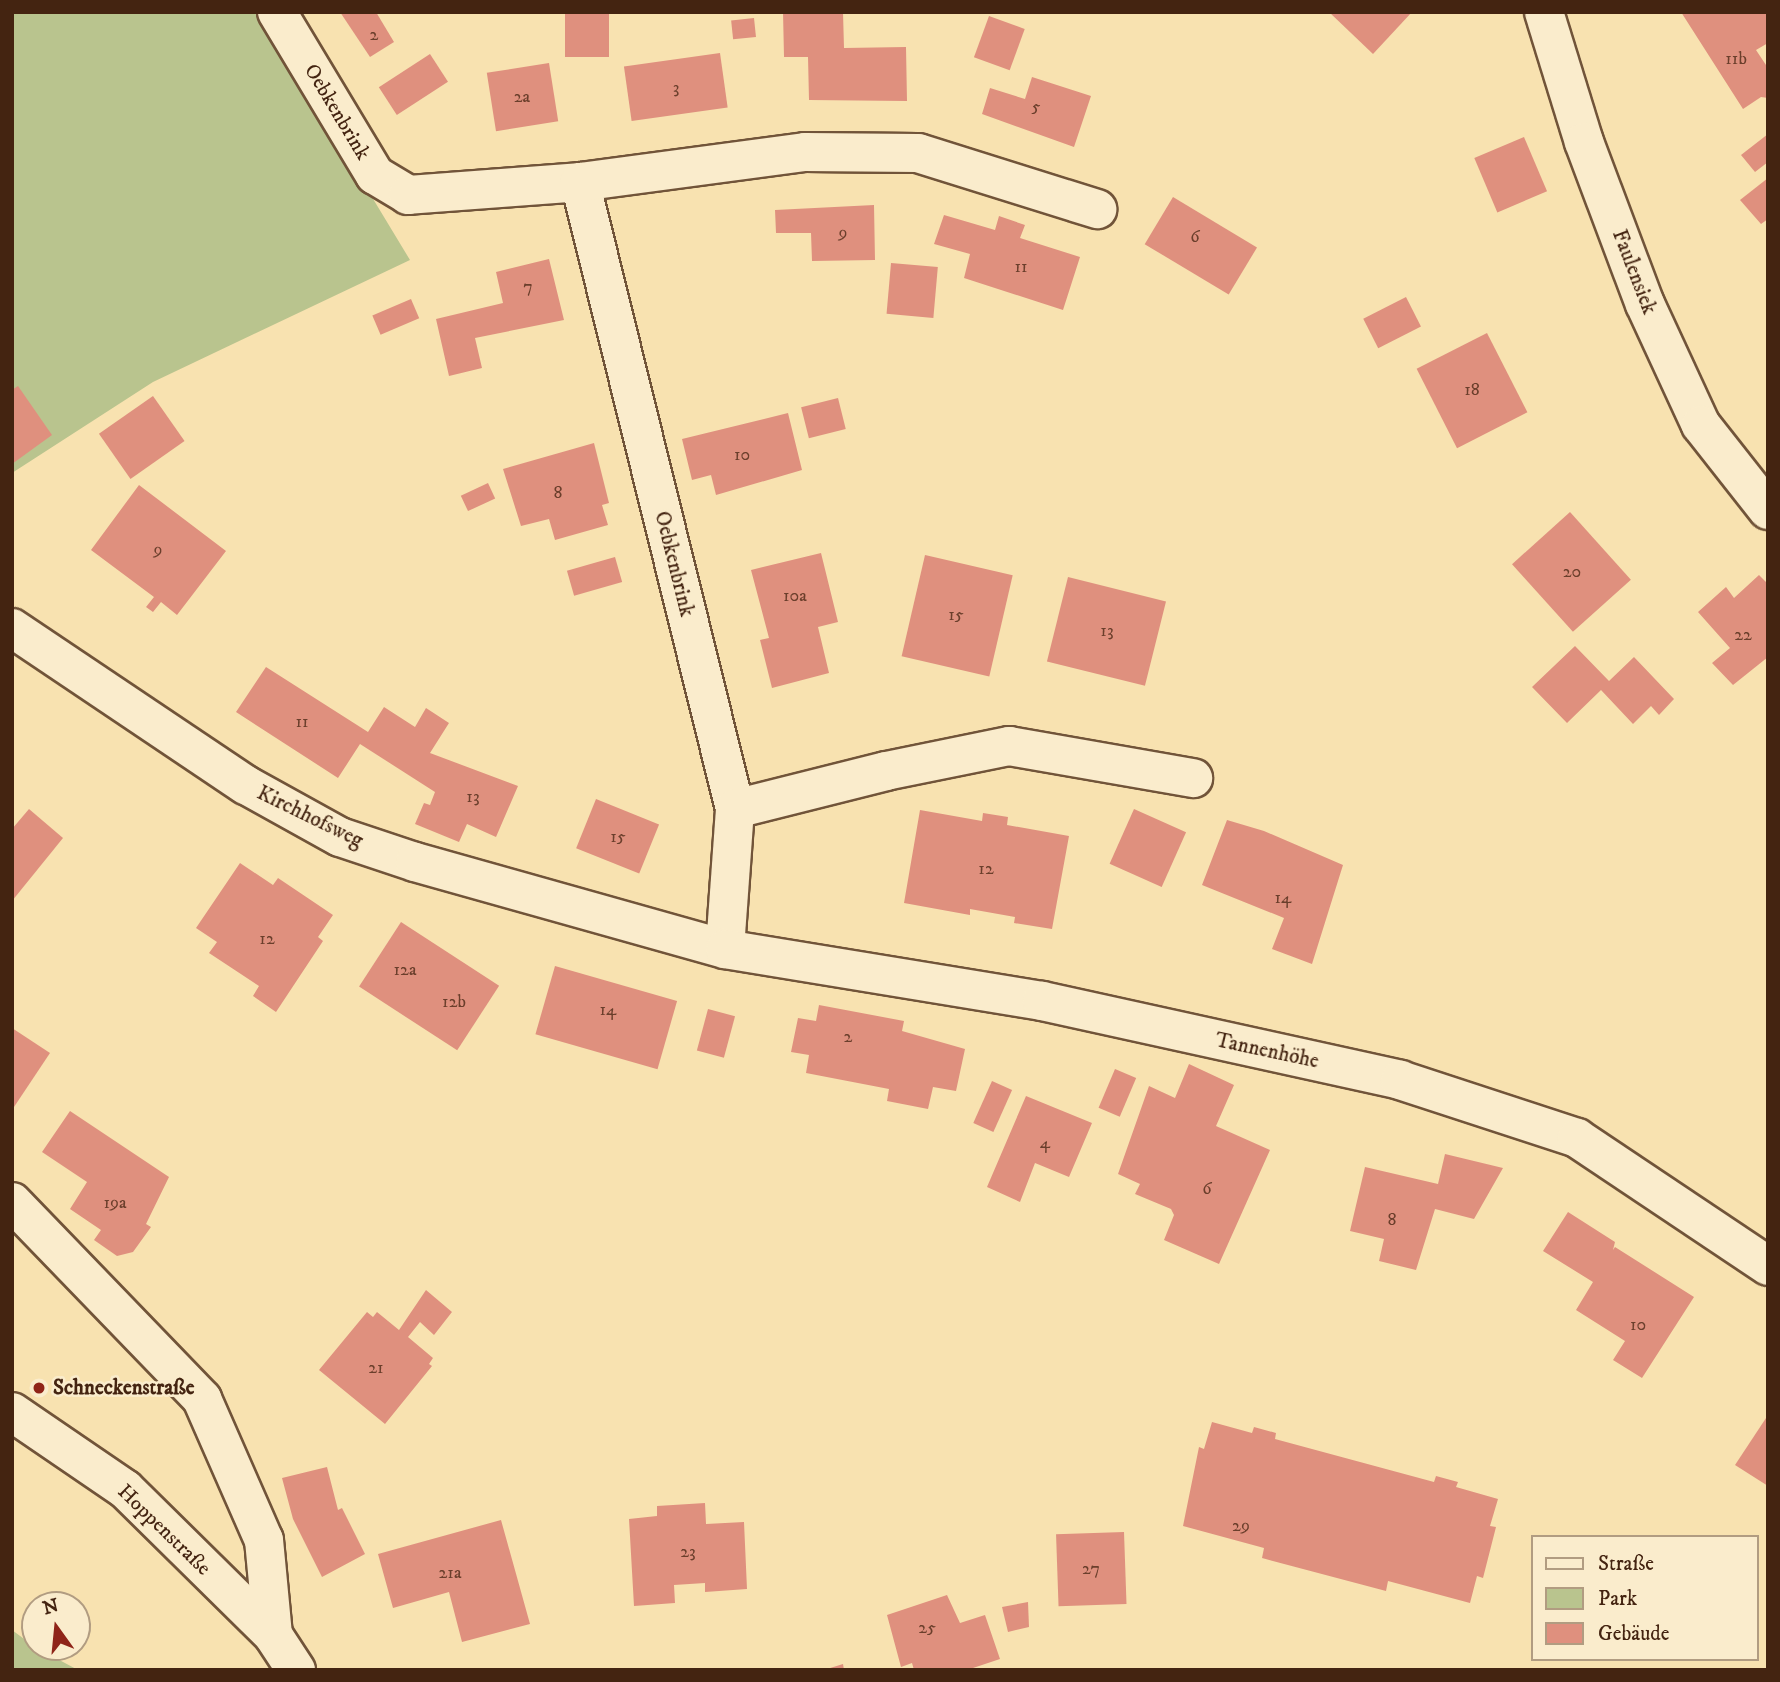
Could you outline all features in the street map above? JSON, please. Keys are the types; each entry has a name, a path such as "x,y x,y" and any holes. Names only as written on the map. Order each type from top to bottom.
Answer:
{"street":[{"name":"Oebkenbrink","path":"277,12 375,175 408,195 580,183 804,152 918,153 1097,209"},
{"name":"Faulensiek","path":"1544,12 1584,142 1644,304 1701,425 1768,510"},
{"name":"Oebkenbrink","path":"580,183 735,809 726,949"},
{"name":"Kirchhofsweg","path":"12,628 246,785 340,837 726,949"},
{"path":"735,809 886,771 1009,747 1193,778"},
{"name":"Tannenhöhe","path":"726,949 1042,1002 1400,1080 1577,1138 1768,1266"},
{"path":"12,1202 202,1398 264,1539 273,1635"},
{"name":"Hoppenstraße","path":"12,1412 125,1489 273,1635 296,1670"}],"green space":[{"path":"12,12 260,12 410,260 153,382 12,473"},
{"path":"12,1630 21,1637 21,1661 61,1661 78,1670 12,1670"}],"building":[{"path":"340,12 376,12 394,42 370,57"},
{"path":"565,12 609,12 609,57 565,57"},
{"path":"783,12 843,12 844,48 906,47 907,101 809,100 808,57 784,57"},
{"path":"1329,12 1412,12 1373,54"},
{"path":"1681,12 1768,12 1768,43 1756,50 1768,68 1768,98 1761,97 1743,109"},
{"path":"989,16 1025,29 1010,70 974,57"},
{"path":"754,18 756,37 733,39 731,20"},
{"path":"720,53 728,107 632,121 624,66"},
{"path":"430,54 448,82 397,115 379,87"},
{"path":"549,63 558,121 496,131 487,73"},
{"path":"1032,77 1091,96 1074,147 982,114 990,88 1025,99"},
{"path":"1768,134 1768,162 1755,172 1741,155"},
{"path":"1524,137 1547,191 1497,212 1474,158"},
{"path":"1768,178 1768,219 1761,224 1740,200"},
{"path":"1173,197 1257,247 1229,295 1145,244"},
{"path":"874,205 875,260 812,261 811,233 776,233 775,210"},
{"path":"944,215 995,230 999,216 1025,225 1020,238 1080,257 1063,310 964,278 970,254 934,244"},
{"path":"549,259 564,320 475,338 482,368 449,376 436,319 503,303 496,272"},
{"path":"891,263 938,267 933,318 887,314"},
{"path":"1406,297 1421,326 1378,348 1363,319"},
{"path":"411,299 419,318 381,335 372,315"},
{"path":"1487,333 1527,412 1457,448 1417,369"},
{"path":"18,386 52,435 12,464 12,390"},
{"path":"153,396 185,441 130,479 99,434"},
{"path":"838,398 846,429 809,438 801,407"},
{"path":"788,413 802,470 716,495 711,475 692,480 682,439"},
{"path":"594,443 609,503 602,505 608,525 555,540 549,519 521,526 503,469"},
{"path":"488,483 495,498 468,511 461,496"},
{"path":"139,485 226,551 177,615 161,602 153,612 146,607 154,597 91,550"},
{"path":"1570,512 1631,580 1573,632 1512,564"},
{"path":"821,553 838,622 818,627 829,673 772,688 760,640 769,638 751,570"},
{"path":"925,555 1013,575 989,677 902,656"},
{"path":"615,557 622,582 574,596 567,571"},
{"path":"1759,575 1768,584 1768,657 1733,685 1712,663 1730,648 1698,612 1726,587 1734,598"},
{"path":"1068,577 1166,601 1145,686 1047,661"},
{"path":"1575,646 1609,681 1634,657 1674,699 1659,715 1651,706 1633,724 1601,690 1567,723 1532,687"},
{"path":"266,667 368,732 384,707 415,727 426,708 449,723 430,753 518,786 496,837 467,824 459,842 415,824 424,803 430,805 435,792 360,744 338,778 236,712"},
{"path":"596,799 659,824 639,874 576,848"},
{"path":"29,809 63,838 12,901 12,829"},
{"path":"1134,809 1186,832 1162,887 1110,864"},
{"path":"920,810 982,821 983,813 1008,817 1007,825 1069,836 1052,929 1014,923 1015,917 970,909 970,915 904,903"},
{"path":"1227,820 1264,831 1343,865 1312,964 1272,949 1284,918 1202,885"},
{"path":"240,863 273,885 278,878 333,915 318,937 323,941 276,1012 253,996 259,986 209,953 217,942 196,928"},
{"path":"401,922 499,986 457,1050 359,987"},
{"path":"555,966 677,1001 658,1069 535,1034"},
{"path":"819,1005 904,1021 902,1031 965,1049 956,1091 933,1087 928,1109 887,1101 889,1089 806,1073 809,1055 791,1052 798,1018 816,1021"},
{"path":"708,1009 735,1016 724,1058 697,1051"},
{"path":"12,1028 50,1053 12,1110"},
{"path":"1189,1064 1234,1085 1216,1126 1270,1150 1219,1264 1164,1240 1174,1215 1171,1209 1135,1194 1140,1184 1118,1174 1149,1086 1175,1098"},
{"path":"1115,1069 1136,1078 1120,1117 1099,1108"},
{"path":"992,1081 1012,1090 993,1132 973,1123"},
{"path":"1026,1096 1092,1123 1069,1177 1035,1163 1020,1202 987,1187"},
{"path":"70,1111 169,1177 146,1224 151,1227 133,1252 117,1256 94,1240 101,1230 70,1209 87,1182 42,1152"},
{"path":"1445,1154 1503,1168 1474,1219 1435,1209 1416,1270 1379,1261 1384,1239 1350,1231 1365,1167 1438,1184"},
{"path":"1568,1212 1615,1242 1613,1250 1615,1247 1694,1297 1642,1378 1613,1360 1625,1341 1576,1310 1593,1282 1543,1251"},
{"path":"426,1290 452,1312 434,1335 420,1322 408,1337 433,1358 429,1364 432,1366 385,1424 319,1370 367,1312 373,1317 377,1312 399,1330"},
{"path":"1768,1415 1768,1486 1735,1465"},
{"path":"1212,1422 1252,1433 1254,1427 1276,1433 1275,1439 1434,1482 1436,1476 1458,1482 1456,1487 1498,1499 1490,1526 1496,1527 1483,1578 1477,1576 1470,1603 1388,1581 1386,1591 1262,1558 1264,1548 1183,1526 1199,1447 1204,1449"},
{"path":"327,1467 338,1510 342,1508 365,1554 322,1577 293,1519 282,1478"},
{"path":"705,1503 706,1524 744,1522 747,1589 705,1592 705,1583 674,1585 675,1603 634,1606 629,1519 657,1516 657,1506"},
{"path":"501,1520 530,1624 462,1642 449,1592 393,1608 378,1554"},
{"path":"1124,1532 1127,1604 1059,1606 1056,1534"},
{"path":"947,1595 960,1623 985,1615 1000,1659 967,1670 914,1670 912,1663 901,1667 887,1615"},
{"path":"1028,1602 1029,1627 1008,1632 1002,1607"},
{"path":"843,1664 844,1670 827,1670 827,1669"}],"place":[{"name":"Schneckenstraße","path":"39,1388"}]}
